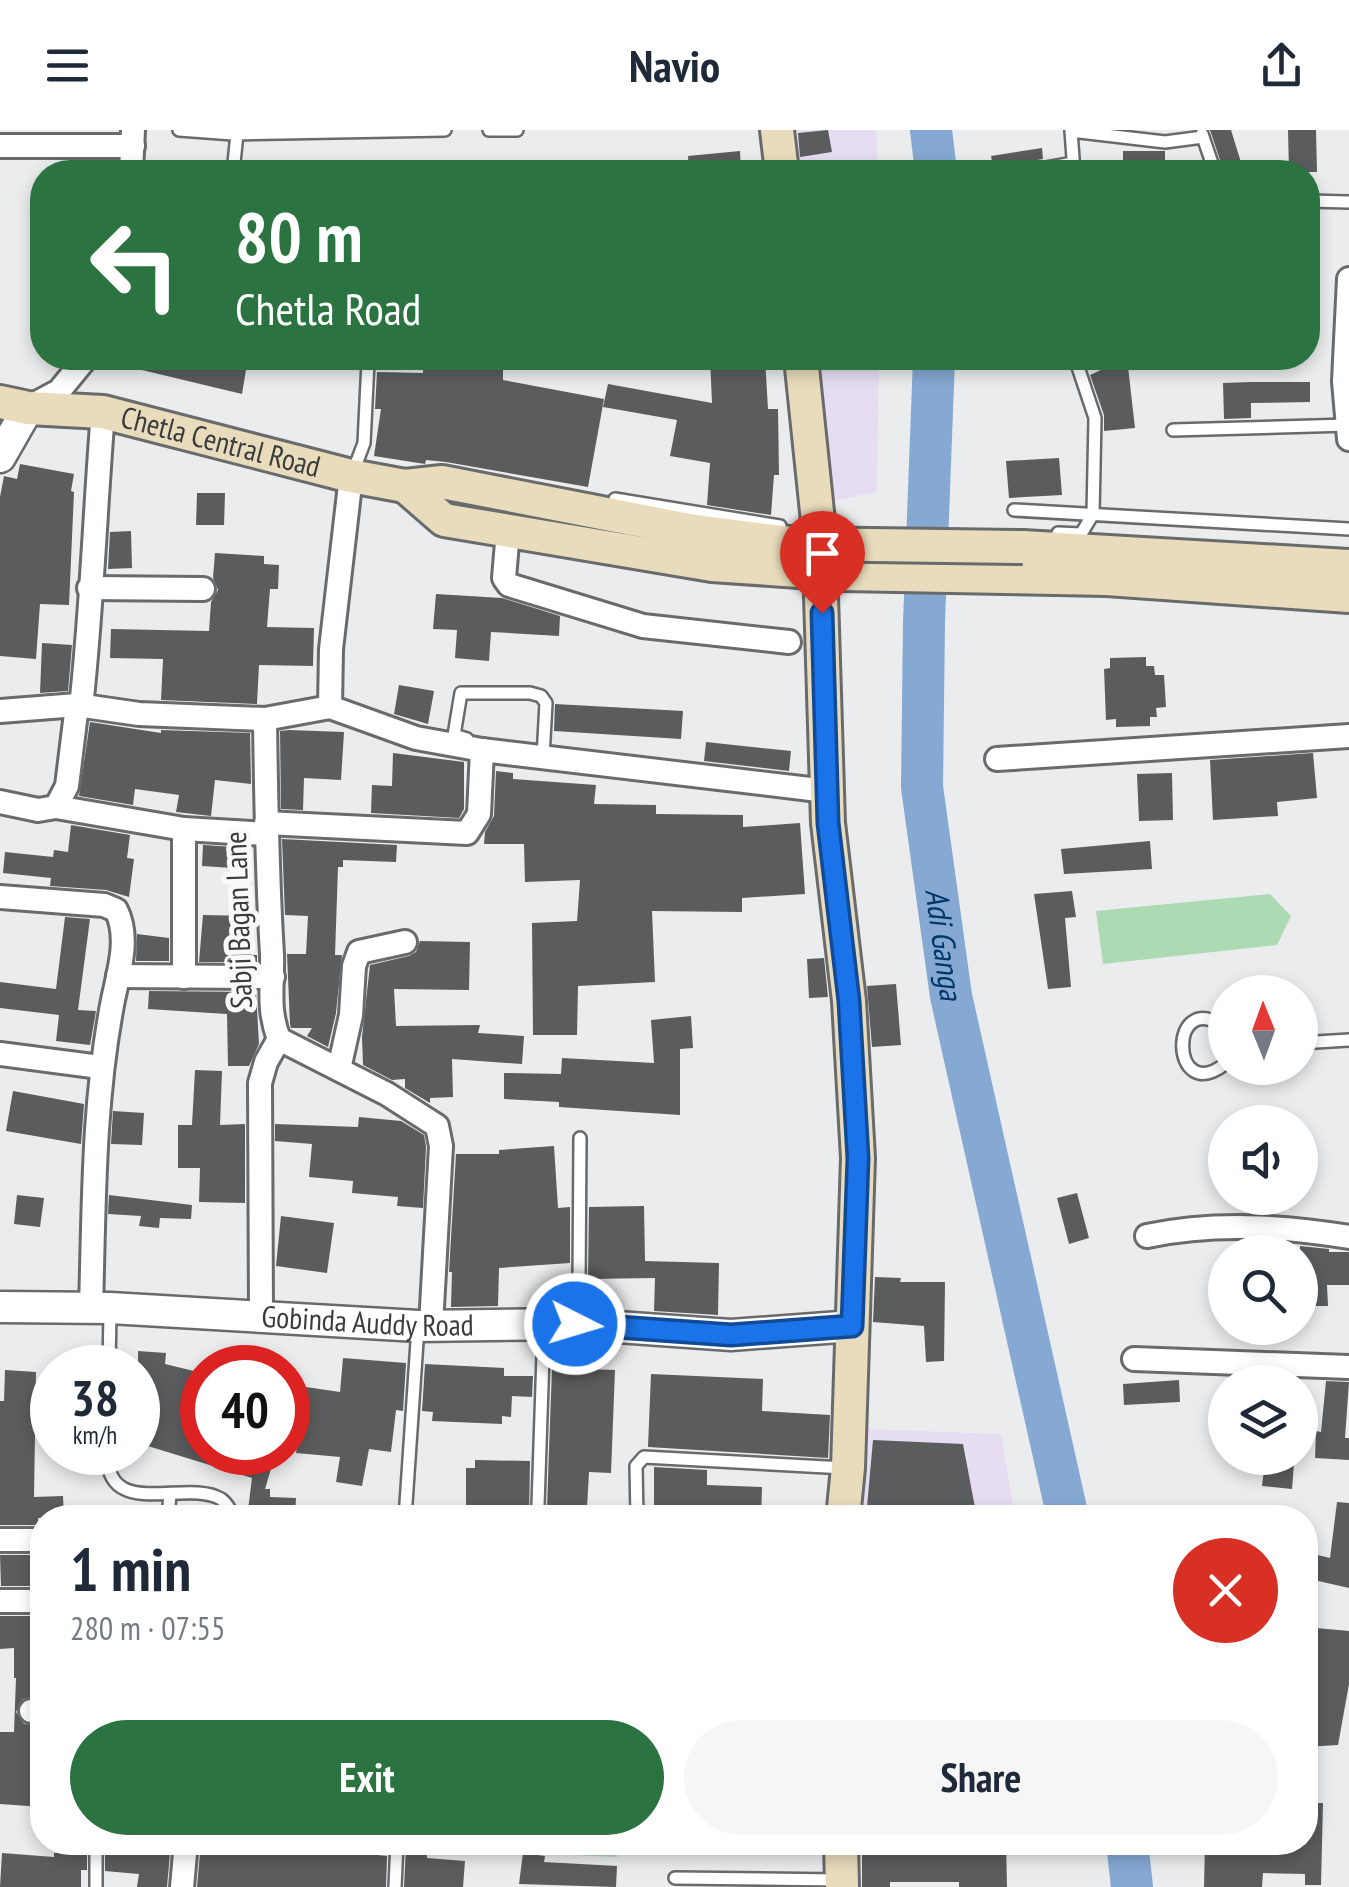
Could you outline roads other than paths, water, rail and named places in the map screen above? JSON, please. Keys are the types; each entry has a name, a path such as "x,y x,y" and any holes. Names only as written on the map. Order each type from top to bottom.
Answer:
{"main road":[{"path":"777,130 781,160"},
{"path":"801,370 805,549 849,1001 858,1158 844,1505"},
{"name":"Chetla Central Road","path":"14,405 103,412 351,476 405,486 443,474 694,531 805,549"},
{"path":"405,486 444,520 712,565 805,549 1349,566"},
{"path":"1026,553 1107,580 1349,596"},
{"path":"841,1855 842,1884"}],"street":[{"path":"0,146 133,138"},
{"path":"1349,279 1344,381 1349,438"},
{"path":"0,456 14,405 58,391 76,370"},
{"path":"56,807 67,786 90,623 89,588 103,412"},
{"path":"330,707 331,650 351,476"},
{"path":"508,531 504,578 509,585 643,626 789,642"},
{"path":"89,588 203,590"},
{"path":"0,711 79,706 139,714 265,718 330,707 416,738 482,750 543,752 828,790"},
{"name":"Sabji Bagan Lane","path":"265,718 273,978 270,1016 279,1039 437,1126 441,1146 424,1325"},
{"path":"997,760 1349,736"},
{"path":"0,802 38,810 56,807 184,829 467,833 479,814 482,750"},
{"path":"184,829 184,977"},
{"path":"0,897 104,905 116,910 122,921 118,976 100,1067 101,1308"},
{"path":"339,1069 359,952 405,942"},
{"path":"118,976 273,978"},
{"path":"261,1318 260,1084 266,1062 279,1039"},
{"path":"0,1054 100,1067"},
{"path":"1146,1236 1192,1227 1248,1227 1349,1237"},
{"name":"Gobinda Auddy Road","path":"0,1308 101,1308 424,1325 575,1324 731,1335 852,1326"},
{"path":"1134,1358 1349,1367"},
{"path":"0,1540 30,1540"},
{"path":"0,1601 30,1600"},
{"path":"182,1887 185,1855"}],"lane":[{"path":"179,130 237,134 446,130"},
{"path":"489,130 516,130"},
{"path":"1073,160 1071,132 1165,142 1201,134 1211,160"},
{"path":"235,160 237,134"},
{"path":"1320,201 1349,202"},
{"path":"351,476 364,444 366,370"},
{"path":"1026,553 1080,534 1093,514 1095,418 1078,370"},
{"path":"1173,430 1348,425"},
{"path":"604,498 805,549 874,531"},
{"path":"1014,510 1349,530"},
{"path":"523,692 541,696 546,703 543,752 457,738 454,729 461,693 523,692"},
{"path":"1208,1021 1199,1021 1185,1030 1180,1046 1192,1068 1208,1072"},
{"path":"1318,1042 1349,1040"},
{"path":"575,1324 580,1138"},
{"path":"101,1308 106,1345"},
{"path":"406,1505 424,1325"},
{"path":"538,1505 544,1325"},
{"path":"636,1505 636,1466 644,1457 848,1468"},
{"path":"111,1475 119,1486 145,1495 206,1493 227,1505"},
{"path":"169,1505 170,1494"},
{"path":"96,1855 96,1887"},
{"path":"395,1887 396,1855"},
{"path":"675,1878 842,1884"}],"waterway":[{"name":"Adi Ganga","path":"931,130 935,160"},
{"name":"Adi Ganga","path":"934,370 922,787 951,996 1065,1505"},
{"name":"Adi Ganga","path":"1128,1855 1132,1887"}]}
